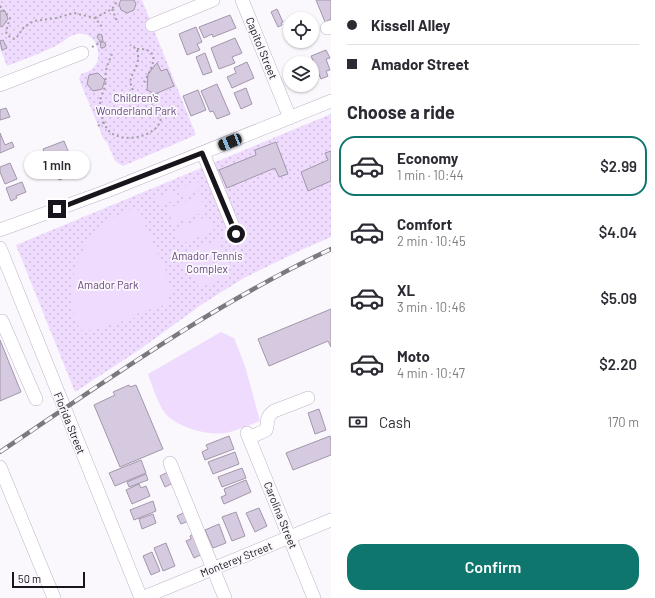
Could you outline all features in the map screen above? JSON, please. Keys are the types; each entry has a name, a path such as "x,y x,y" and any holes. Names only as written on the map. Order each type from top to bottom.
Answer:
{"street":[{"path":"152,25 214,0"},
{"name":"Capitol Street","path":"242,0 290,118"},
{"path":"0,86 82,53"},
{"path":"0,230 100,194 331,101"},
{"path":"202,153 236,234"},
{"name":"Florida Street","path":"0,248 141,598"},
{"path":"1,319 36,399"},
{"name":"Carolina Street","path":"308,398 274,411 269,415 266,421 268,427 266,430 248,436 314,598"},
{"path":"170,463 225,598"},
{"path":"0,467 54,598"},
{"name":"Monterey Street","path":"141,598 331,520"}],"path":[{"path":"0,6 10,18 6,31 7,35 14,39 24,27 34,21 56,18 74,13 95,18 112,9 118,0"},
{"path":"112,9 117,21"},
{"path":"95,18 103,28"},
{"path":"130,45 137,48 147,49 152,54 154,60 143,84"},
{"path":"112,54 106,70 106,85 100,100 104,122 108,130 113,134 124,138 137,137 152,130 160,120 159,108 156,105 138,98 132,87 131,79 138,60 137,48"},
{"path":"98,126 104,122"}],"green space":[{"name":"Children's Wonderland Park","path":"0,0 142,0 196,135 123,166 115,161 107,142 104,140 79,79 81,74 88,72 95,66 98,60 98,51 95,42 88,35 76,34 47,50 7,66 0,48"},
{"name":"Amador Park","path":"331,114 331,237 244,278 204,303 139,350 75,392 16,245"},
{"path":"198,181 201,189 183,197 180,188"},
{"path":"176,190 179,198 161,206 157,197"},
{"path":"200,196 206,211 173,224 167,209"},
{"path":"137,207 168,275 166,276 171,291 166,304 151,311 150,309 137,314 138,317 84,332 78,326 75,319 72,303 74,276 82,251 98,230 108,221"},
{"path":"208,216 214,231 181,244 175,229"},
{"name":"Amador Tennis Complex","path":"218,240 224,255 191,269 185,253"},
{"path":"225,260 232,275 199,288 193,273"},
{"path":"221,332 234,338 245,366 260,421 229,432 218,434 201,432 184,426 170,418 160,405 148,374"}],"building":[{"path":"121,0 134,0 136,4 134,10 127,13 121,10 119,4"},
{"path":"316,0 331,0 331,19 325,22"},
{"path":"277,9 283,22 281,23 282,25 278,27 271,12"},
{"path":"0,11 5,11 8,19 2,27 0,26"},
{"path":"230,15 236,28 213,37 212,34 204,38 199,27"},
{"path":"196,27 202,42 197,44 200,50 187,55 179,34"},
{"path":"100,34 102,35 103,42 106,46 103,48 101,48 100,41 97,37"},
{"path":"235,38 242,53 232,57 235,63 219,69 211,48"},
{"path":"3,40 7,48 2,50 0,41"},
{"path":"326,50 330,58 326,59 330,70 326,71 328,76 321,79 319,74 319,56 311,56"},
{"path":"205,53 212,72 203,75 196,57"},
{"path":"247,62 254,78 232,88 227,77 236,73 234,68"},
{"path":"157,63 161,71 167,69 174,86 155,94 147,90 148,74"},
{"path":"98,73 105,80 102,89 93,91 87,84 89,75"},
{"path":"217,84 230,114 217,119 213,111 210,112 201,91"},
{"path":"246,88 252,104 241,109 234,93"},
{"path":"198,90 206,110 191,116 183,96"},
{"path":"6,108 10,117 0,120 0,110"},
{"path":"0,133 5,145 12,142 14,147 0,153"},
{"path":"64,141 77,173 59,180 55,169 52,170 43,149"},
{"path":"276,142 288,174 279,177 275,168 227,188 219,170 256,155 255,150"},
{"path":"331,151 331,181 308,191 301,172 328,160 325,153"},
{"path":"10,163 17,179 5,184 0,172 0,167"},
{"path":"22,182 26,192 16,196 17,198 11,201 6,188"},
{"path":"331,309 331,347 328,341 269,366 258,339"},
{"path":"0,340 21,392 0,401"},
{"path":"129,385 130,387 136,385 163,449 120,467 94,405 115,395 113,392"},
{"path":"319,409 326,430 315,434 308,413"},
{"path":"229,436 234,449 205,460 202,452 208,449 206,445"},
{"path":"330,436 331,455 293,470 286,453"},
{"path":"235,452 239,464 213,474 208,462"},
{"path":"141,460 146,473 115,486 109,473"},
{"path":"242,468 246,478 222,487 218,477"},
{"path":"170,471 175,482 165,487 160,476"},
{"path":"146,474 148,480 129,487 127,482"},
{"path":"246,480 251,492 224,504 221,497 226,495 224,489"},
{"path":"139,484 141,488 146,486 150,496 132,504 126,490"},
{"path":"153,501 156,511 134,520 130,510"},
{"path":"259,508 267,526 255,532 246,513"},
{"path":"187,511 191,520 181,524 177,516"},
{"path":"236,512 245,536 232,541 222,517"},
{"path":"153,514 156,523 142,529 139,519"},
{"path":"219,524 226,543 213,548 205,530"},
{"path":"196,533 205,553 194,558 186,541 191,539 190,536"},
{"path":"166,543 175,566 163,571 154,548"},
{"path":"152,552 160,571 151,575 143,556"}],"railway":[{"path":"0,452 203,318 331,249"}],"route":[{"path":"57,209 107,191 202,153 236,234"}]}
